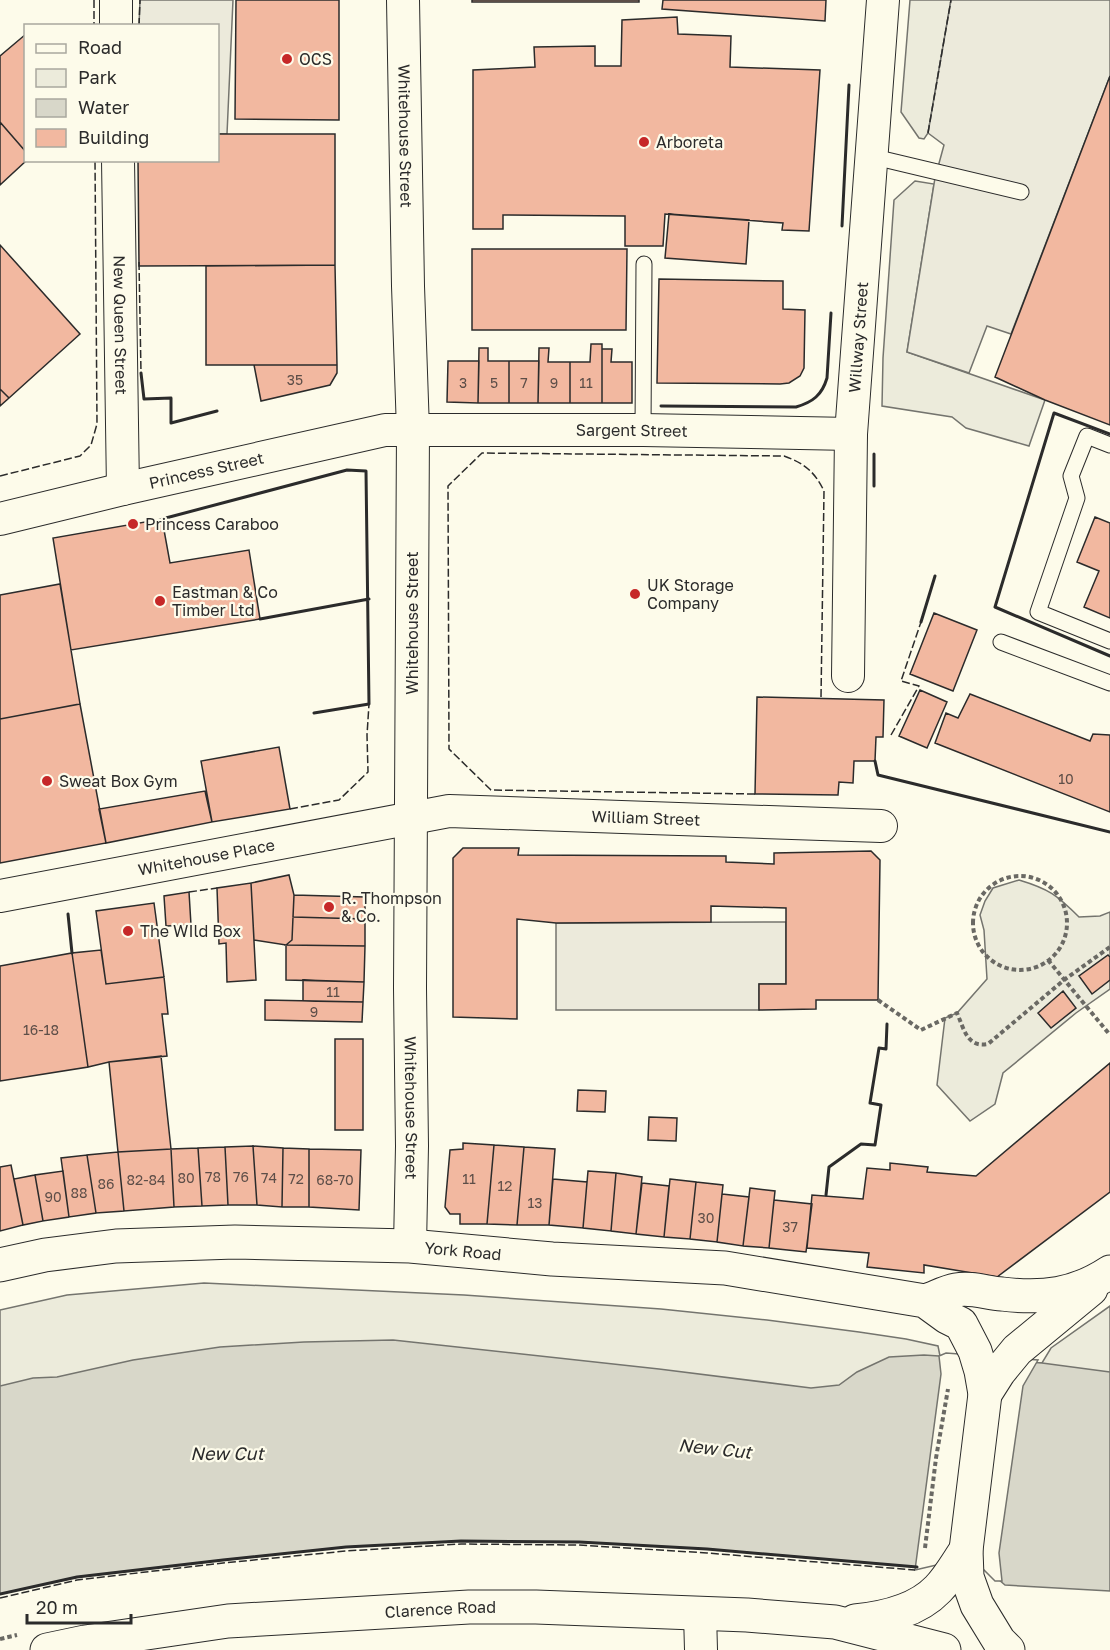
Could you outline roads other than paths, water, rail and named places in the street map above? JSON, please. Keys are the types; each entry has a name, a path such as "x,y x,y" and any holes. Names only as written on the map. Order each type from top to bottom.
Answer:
{"highway":[{"name":"York Road","path":"0,1265 45,1255 116,1246 235,1242 410,1246 552,1260 725,1268 925,1301 961,1324 975,1351 985,1394"},
{"name":"York Road","path":"925,1301 956,1290 981,1290 1033,1296 1074,1291 1110,1272"},
{"path":"1008,1650 999,1641 952,1564 985,1394 1017,1350 1110,1272"},
{"name":"Clarence Road","path":"47,1650 85,1642 228,1621 469,1607 536,1607 836,1622 875,1619 897,1615 937,1590 952,1564"},
{"name":"Clarence Road","path":"836,1622 944,1650"}],"street":[{"path":"116,0 116,24"},
{"name":"Whitehouse Street","path":"403,0 413,430 410,1246"},
{"name":"Willway Street","path":"848,676 851,434 883,0"},
{"name":"New Queen Street","path":"118,162 123,489"},
{"name":"Princess Street","path":"0,519 385,430 413,430"},
{"name":"Sargent Street","path":"413,430 643,430 851,434"},
{"name":"William Street","path":"412,818 449,811 881,826"},
{"name":"Whitehouse Place","path":"0,896 412,818"},
{"path":"700,1614 701,1650"}],"lane":[{"path":"870,156 1021,192"},
{"path":"643,430 644,264"},
{"path":"1110,445 1087,436 1071,476 1077,498 1038,612 1110,640"},
{"path":"1001,642 1110,683"}],"water":[{"name":"New Cut","path":"393,1340 811,1388 839,1385 857,1372 889,1357 924,1355 1042,1363 1110,1372 1110,1591 1005,1585 984,1567 945,1560 917,1567 707,1549 579,1542 461,1541 346,1547 223,1560 77,1577 0,1594 0,1386 33,1378 57,1377 133,1360 220,1347"}],"place":[{"name":"OCS","path":"287,59"},
{"name":"Arboreta","path":"644,142"},
{"name":"Princess Caraboo","path":"133,524"},
{"name":"UK Storage Company","path":"635,594"},
{"name":"Eastman & Co Timber Ltd","path":"160,601"},
{"name":"Sweat Box Gym","path":"47,781"},
{"name":"R. Thompson & Co.","path":"329,907"},
{"name":"The WIld Box","path":"128,931"}]}
